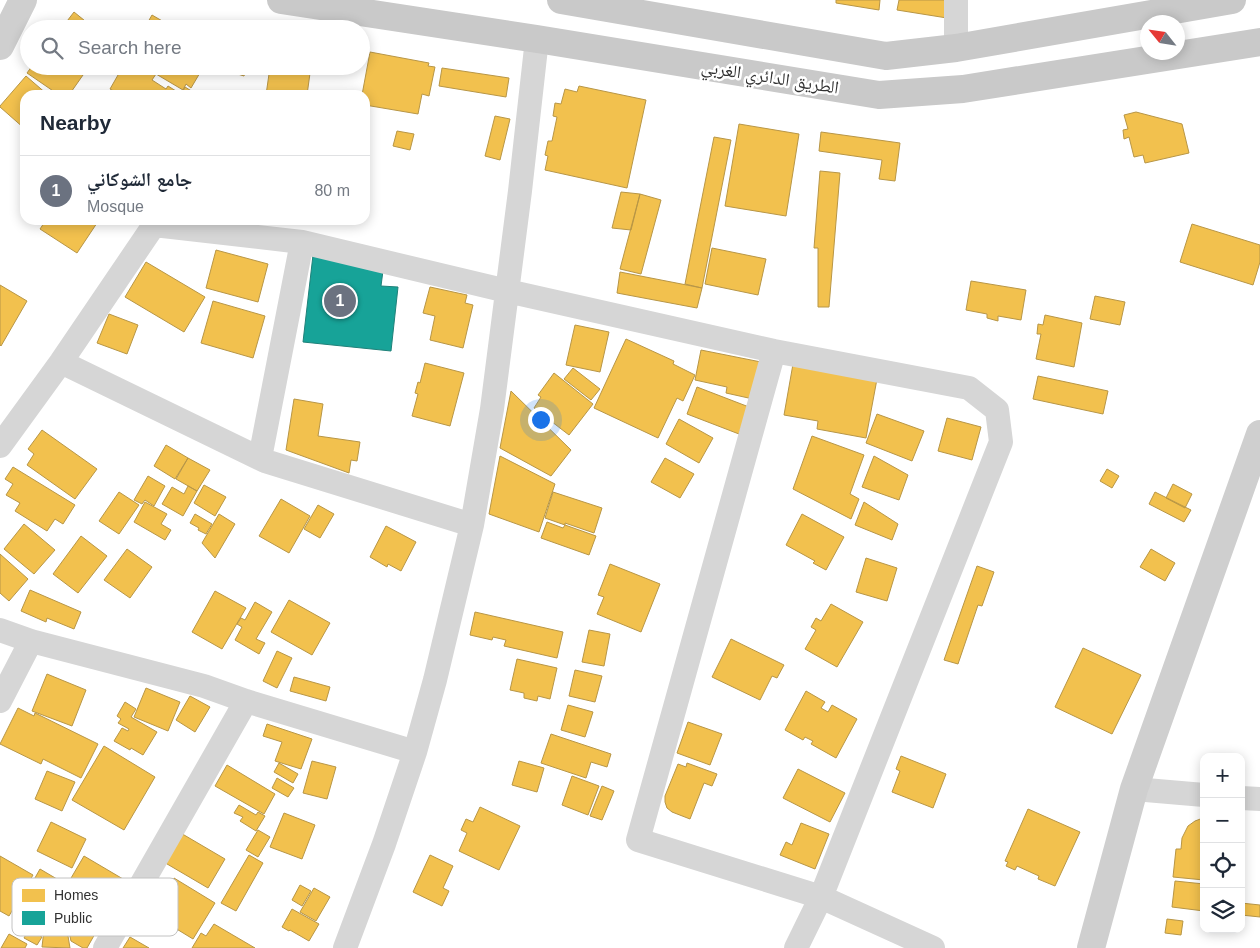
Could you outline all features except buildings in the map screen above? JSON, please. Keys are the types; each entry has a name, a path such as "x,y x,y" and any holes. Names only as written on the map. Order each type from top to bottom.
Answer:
{"main road":[{"name":"الطريق الدائري الغربي","path":"281,0 537,39 879,95 963,90 1260,42"},
{"path":"561,0 886,56 956,48 1232,0"}],"street":[{"path":"0,46 23,0"},
{"path":"956,0 956,48"},
{"path":"345,948 384,844 415,752 435,680 472,525 492,409 537,39"},
{"path":"0,446 61,362 149,225"},
{"path":"174,225 302,242 507,291 774,351 969,388 998,410 1001,442 821,897 796,948"},
{"path":"260,458 302,242"},
{"path":"774,351 638,840 821,897 933,948"},
{"path":"61,362 260,458 472,525"},
{"path":"1091,948 1134,789 1260,434"},
{"path":"0,630 31,641 204,686 415,752"},
{"path":"0,701 31,641"},
{"path":"144,878 246,700"},
{"path":"1134,789 1200,795"},
{"path":"1245,798 1260,799"},
{"path":"104,948 111,936"}],"place":[{"name":"جامع الشوكاني","path":"340,301"}]}
